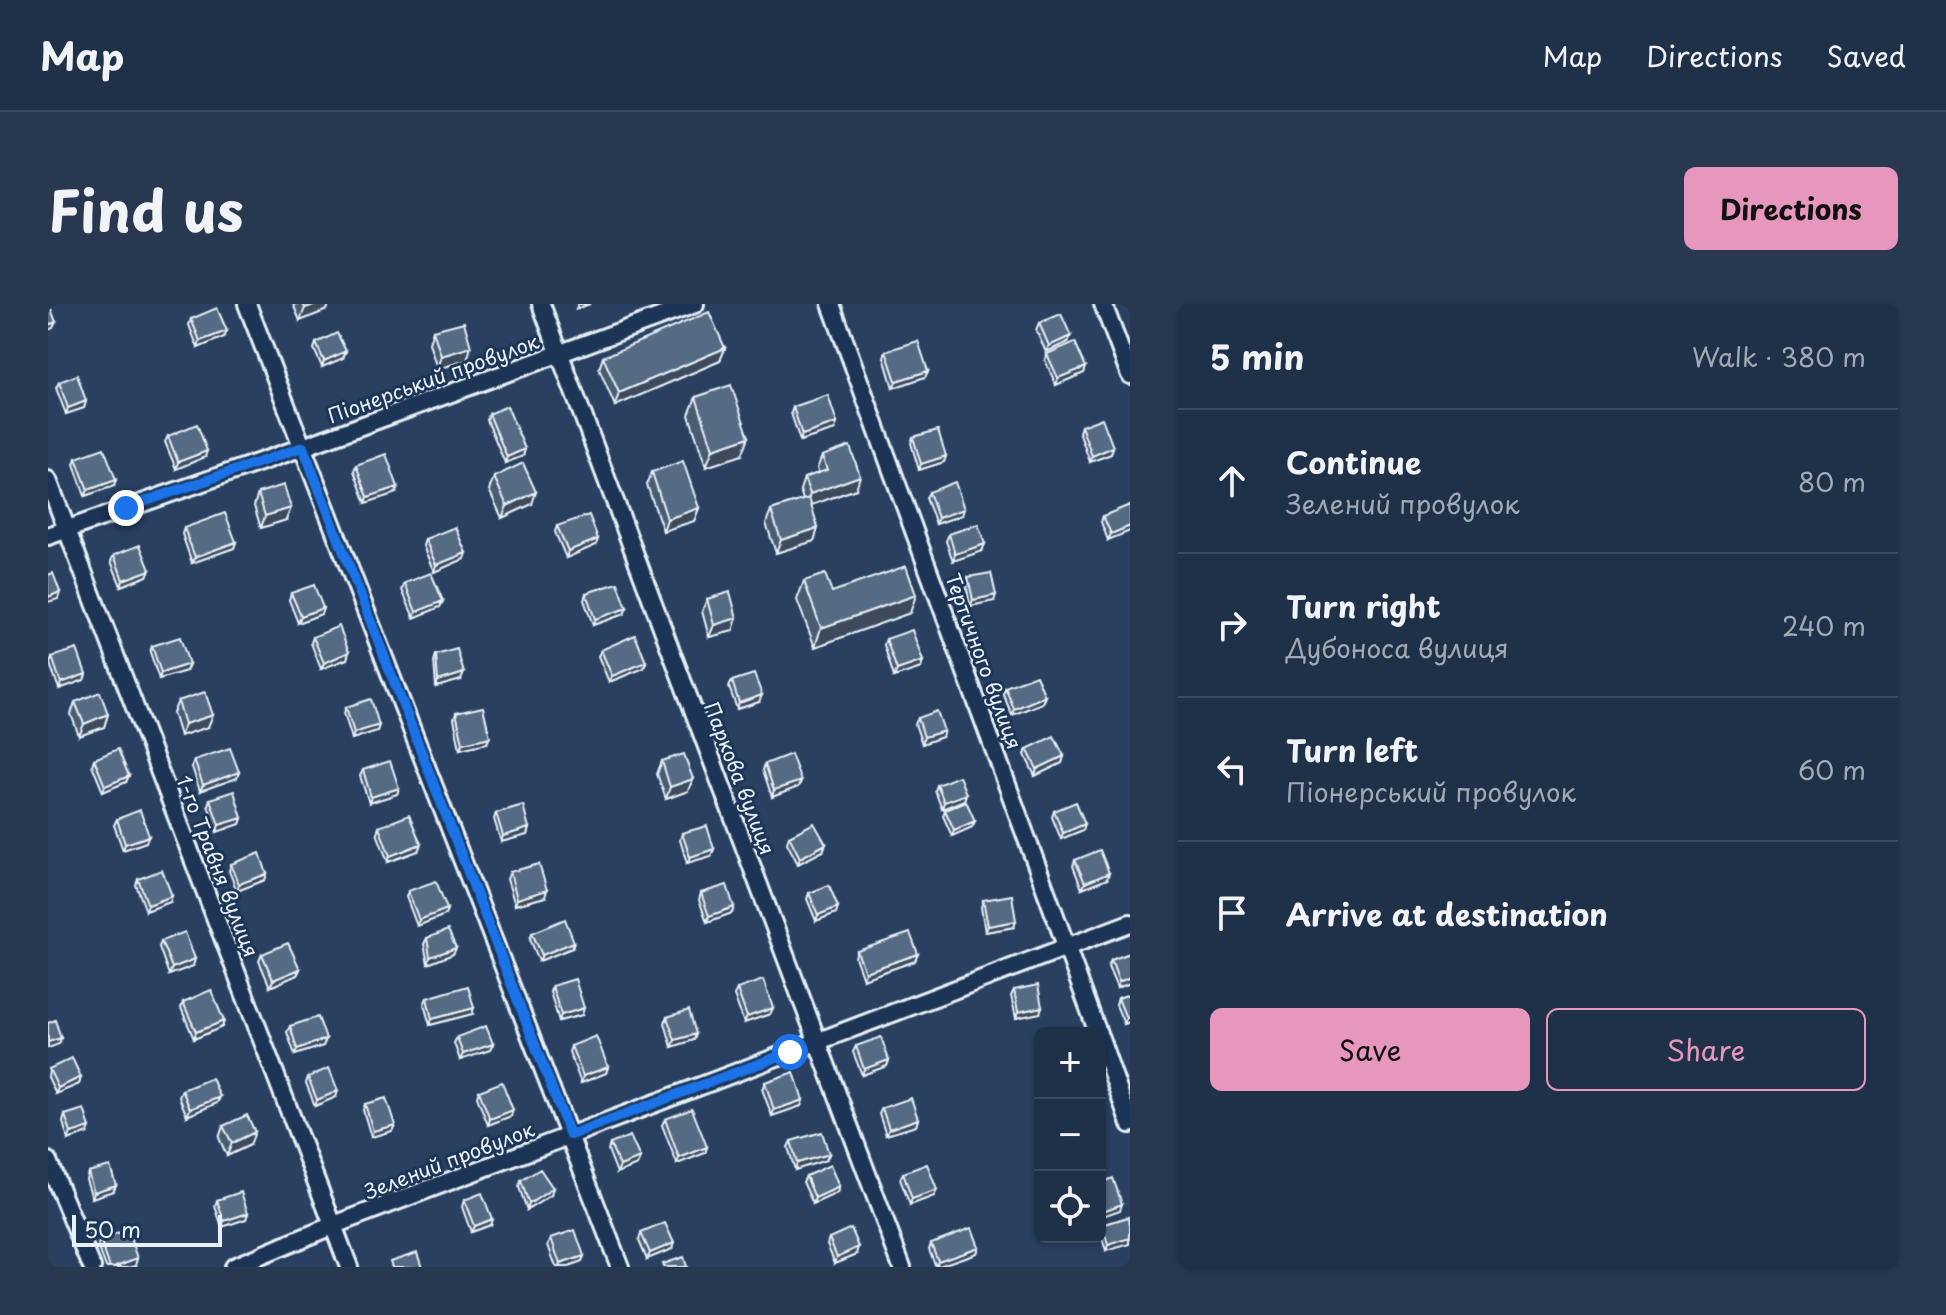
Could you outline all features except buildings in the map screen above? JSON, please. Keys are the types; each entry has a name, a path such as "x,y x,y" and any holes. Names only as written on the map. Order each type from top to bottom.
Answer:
{"street":[{"path":"247,304 620,1267"},
{"name":"Паркова вулиця","path":"541,304 902,1267"},
{"name":"Піонерський провулок","path":"48,536 695,304"},
{"name":"Тертичного вулиця","path":"831,304 1096,1027"},
{"path":"1103,304 1130,375"},
{"name":"1-го Травня вулиця","path":"48,480 349,1267"},
{"name":"Зелений провулок","path":"233,1267 334,1225 1130,923"},
{"name":"Тертичного вулиця","path":"1106,1056 1130,1124"},
{"path":"48,1161 91,1265"}],"route":[{"path":"126,508 303,447 570,1135 790,1052"}]}
